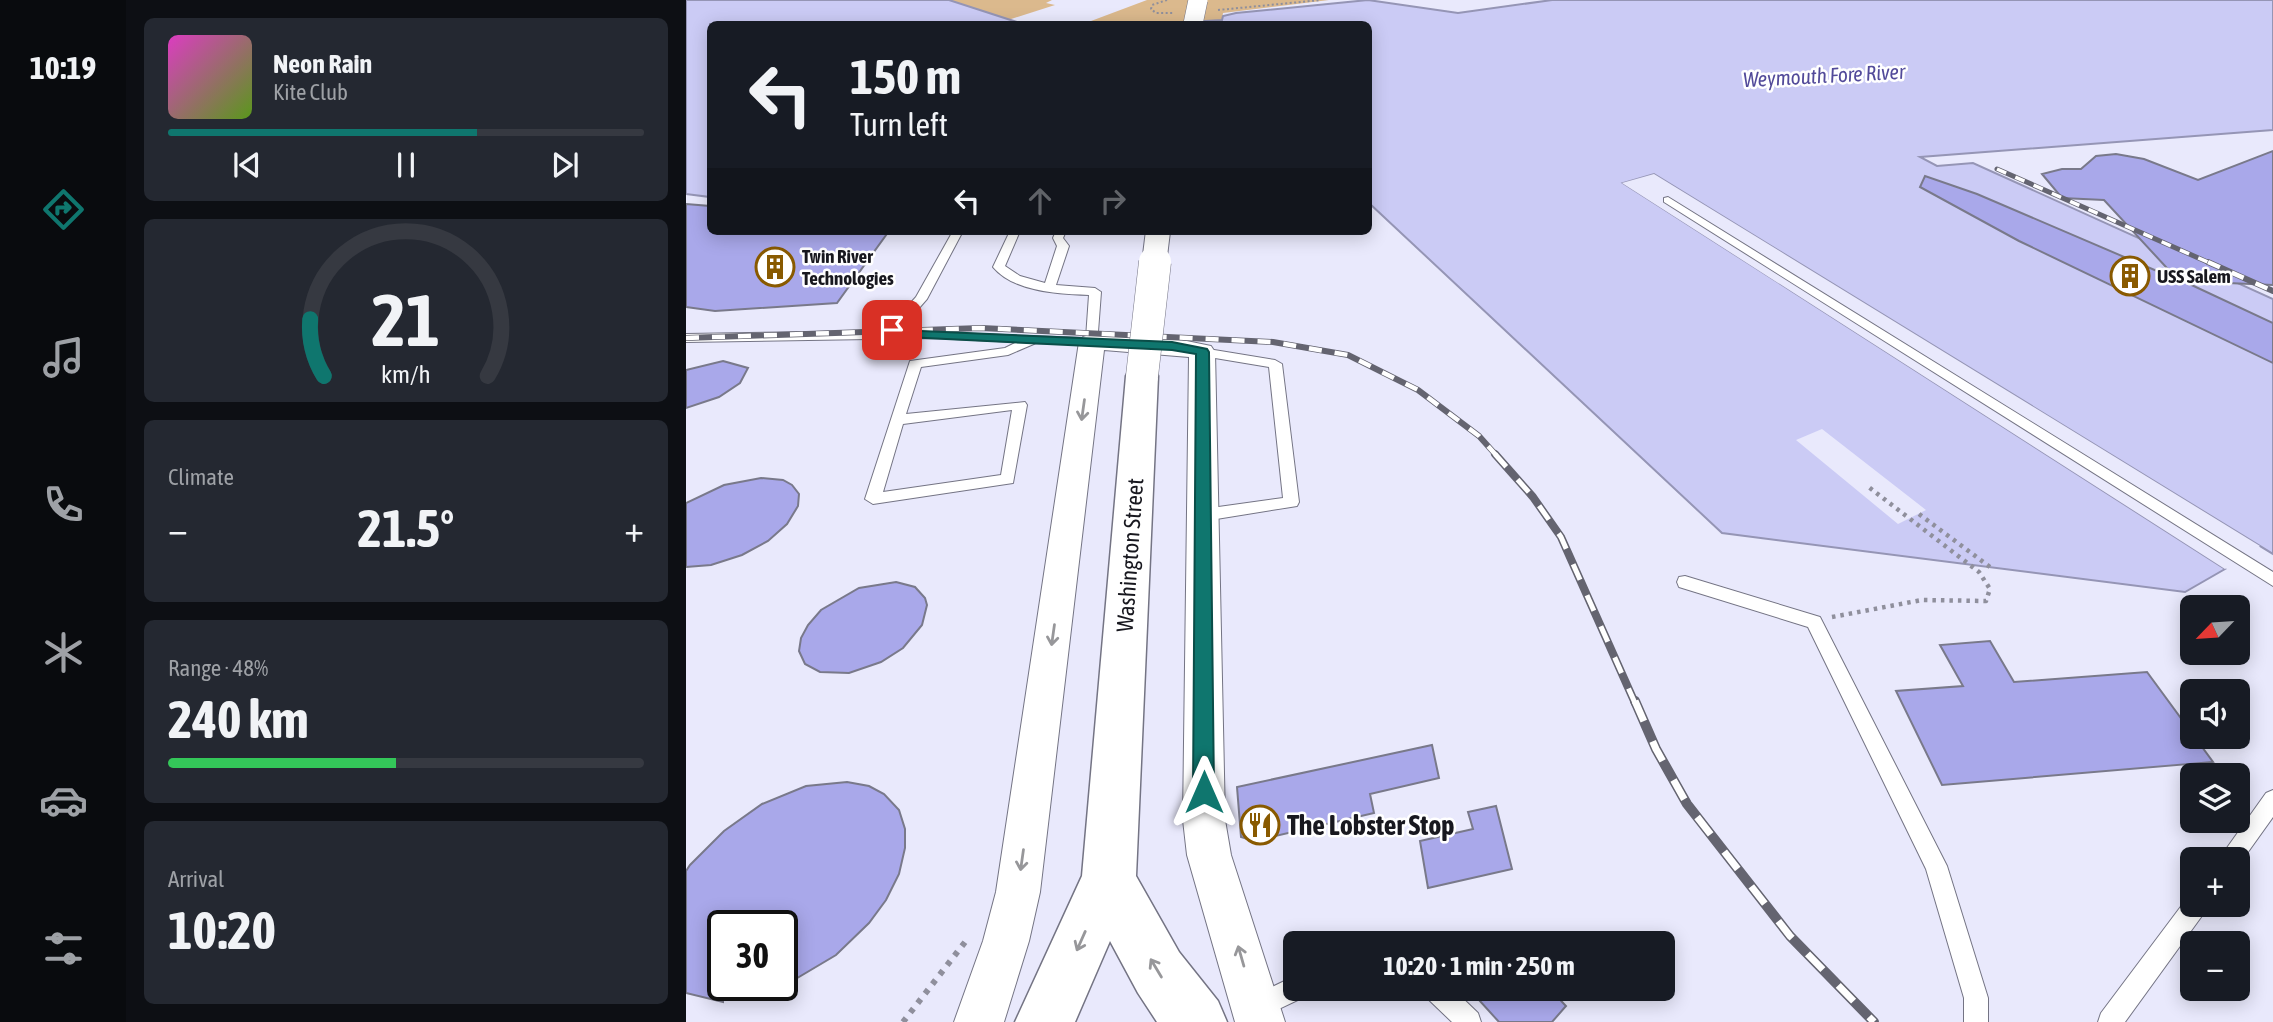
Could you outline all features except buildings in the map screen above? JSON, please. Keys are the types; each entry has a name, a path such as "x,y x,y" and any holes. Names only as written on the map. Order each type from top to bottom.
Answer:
{"main road":[{"path":"1194,21 1198,0"},
{"name":"Washington Street","path":"1045,1022 1109,879 1142,376 1157,235"},
{"path":"1109,879 1141,943 1169,990 1197,1022"}],"street":[{"path":"979,1022 1006,942 1018,892 1092,342 1172,346 1202,352 1203,820 1209,855 1258,1015"}],"lane":[{"path":"1668,200 2273,580"},
{"path":"890,333 921,299 956,235"},
{"path":"686,338 890,333 1092,342 1095,292 1079,292 1020,281 1003,274 999,267 1013,235"},
{"path":"1049,285 1063,246 1059,235"},
{"path":"897,420 1020,405 1008,479 873,499 897,420 915,364 1008,351 1034,339"},
{"path":"1202,352 1275,364 1291,502 1204,514"},
{"path":"1685,582 1814,622 1936,866 1976,998 1976,1022"},
{"path":"2239,847 2273,800"},
{"path":"2110,1022 2187,917"},
{"path":"1258,1015 1283,997"},
{"path":"1448,1001 1469,1022"}],"path":[{"path":"1241,8 1321,0"},
{"path":"1814,622 1849,612 1922,600 1986,601 1990,589 1979,572 1866,485"},
{"path":"1919,514 1990,567"},
{"path":"903,1022 978,925"}],"shaded area":[{"path":"949,0 1052,0 1046,3 1055,5 1008,20"},
{"path":"1147,0 1329,0 1223,13 1222,20 1091,21"}],"water":[{"path":"686,0 949,0 1014,21 707,21 707,197 686,194"},
{"name":"Weymouth Fore River","path":"1368,0 1458,13 1552,0 2273,0 2273,130 1920,157 1937,166 1973,163 2273,299 2273,554 1654,174 1623,183 2225,569 2185,592 1722,533 1372,206 1372,21 1205,21 1222,20 1223,16 1236,13"}],"pier":[{"path":"1654,174 2260,546 2257,548 1654,177 1630,184 2228,567 2225,569 1622,183"},
{"path":"1822,429 1926,510 1898,524 1796,440"}],"railway":[{"path":"1997,169 2212,264"},
{"path":"2208,262 2273,291"},
{"path":"686,338 981,328 1273,342 1348,355 1418,390 1479,436 1496,455"},
{"path":"1495,454 1533,497 1561,537 1635,703"},
{"path":"1635,701 1656,749 1687,804 1790,936 1874,1022"}],"place":[{"name":"Twin River Technologies","path":"775,267"},
{"name":"USS Salem","path":"2130,276"},
{"name":"The Lobster Stop","path":"1260,825"}],"route":[{"path":"892,330 890,333 1172,346 1202,352 1204,792"}]}
